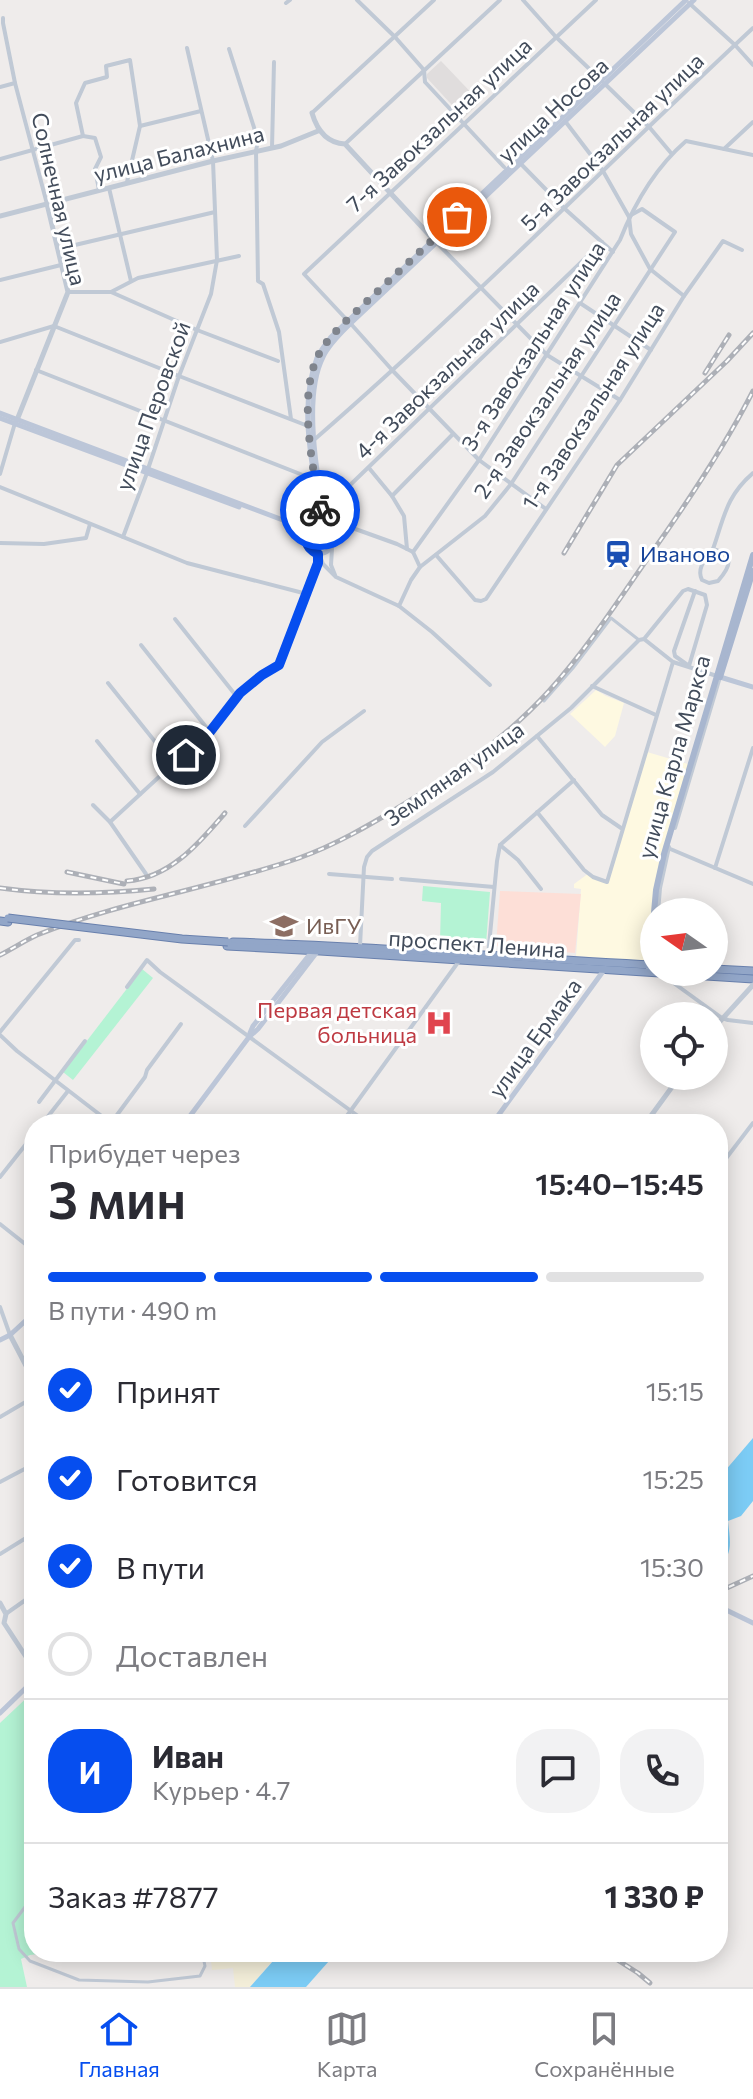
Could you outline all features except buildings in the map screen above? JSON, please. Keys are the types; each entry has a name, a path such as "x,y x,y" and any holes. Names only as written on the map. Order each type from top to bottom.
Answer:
{"highway":[{"name":"проспект Ленина","path":"4,919 228,944 640,967"},
{"name":"проспект Ленина","path":"318,948 360,946 460,956"},
{"path":"728,970 753,971"},
{"name":"проспект Ленина","path":"728,980 753,982"}],"main road":[{"name":"улица Носова","path":"315,529 320,516 311,425 315,384 322,357 349,322 688,1"},
{"path":"0,415 296,525 315,529 324,527 330,531 334,541 332,549 319,554 288,526 147,471"},
{"name":"улица Носова","path":"311,425 315,439 317,479 330,531"},
{"path":"308,544 308,537 315,529"},
{"name":"улица Карла Маркса","path":"655,898 667,848 753,555"},
{"name":"улица Карла Маркса","path":"718,676 753,571"},
{"path":"718,676 753,687"},
{"path":"191,1114 253,1026 318,948"},
{"path":"247,1035 258,1029 318,948"},
{"name":"улица Ермака","path":"499,1114 606,967"},
{"path":"0,1340 24,1322"},
{"path":"728,1611 753,1623"},
{"path":"0,1713 24,1690"}],"street":[{"path":"357,0 395,37 424,70 425,82 504,167"},
{"path":"434,0 312,113 318,131 336,144 345,144 500,0"},
{"path":"523,0 671,153 686,141 753,155"},
{"name":"7-я Завокзальная улица","path":"349,322 304,274 596,0"},
{"path":"688,1 753,65"},
{"name":"Солнечная улица","path":"0,474 16,422 68,292 2,21"},
{"name":"5-я Завокзальная улица","path":"315,439 481,289 753,28"},
{"name":"улица Перовской","path":"123,537 213,286 216,212 213,161 187,48"},
{"path":"229,49 258,140 258,281 263,284 279,332 291,419"},
{"path":"83,136 76,103 85,83 107,77 106,66 130,60 140,126 127,183"},
{"path":"272,148 274,62"},
{"path":"0,87 15,83"},
{"path":"140,126 201,111"},
{"path":"564,120 603,171 629,217 631,234 650,269 684,296"},
{"path":"724,149 753,122"},
{"name":"улица Балахнина","path":"0,216 272,148 318,131"},
{"path":"0,159 83,136 95,138 101,157 95,169 99,190"},
{"path":"345,144 547,355 620,400"},
{"name":"3-я Завокзальная улица","path":"413,552 479,460 547,355 613,252 654,173 671,153"},
{"path":"519,162 613,252"},
{"path":"109,188 131,281"},
{"name":"2-я Завокзальная улица","path":"399,606 420,567 485,516 511,484 675,232 642,209 629,217"},
{"path":"58,249 216,212"},
{"name":"1-я Завокзальная улица","path":"436,555 477,601 486,599 723,241 742,250"},
{"name":"4-я Завокзальная улица","path":"348,487 602,242"},
{"path":"111,292 138,278 239,256"},
{"path":"0,280 61,265"},
{"path":"68,292 111,292 278,361"},
{"path":"580,303 651,350"},
{"path":"349,322 479,460 546,509"},
{"path":"0,342 54,326 311,425"},
{"path":"36,370 317,479"},
{"path":"392,496 453,434"},
{"path":"369,468 404,516 407,549"},
{"path":"713,549 723,552 729,567 718,581 709,583 702,580 700,566 713,549 731,497 752,474"},
{"path":"0,487 187,563 307,594"},
{"path":"0,543 44,544 86,538 90,524"},
{"path":"330,531 347,526 407,549 413,552 420,567"},
{"path":"332,549 331,565 336,577"},
{"path":"110,822 173,764 199,746 237,697 279,665 319,554"},
{"path":"319,554 323,564 336,577 399,606 490,685"},
{"name":"Земляная улица","path":"363,876 367,857 379,846 493,772 571,708 642,640 683,591 695,591"},
{"path":"544,701 611,618 656,649 672,654 695,591 705,595 707,605 689,666"},
{"path":"175,619 237,697"},
{"path":"141,645 210,732"},
{"path":"656,649 673,662 718,676"},
{"path":"674,651 675,656 689,666"},
{"path":"537,812 584,870 607,882 673,662"},
{"path":"108,683 173,764"},
{"path":"592,686 656,715"},
{"path":"245,826 322,742 364,711"},
{"path":"537,736 602,815 622,829"},
{"path":"97,741 140,794"},
{"path":"715,868 753,748"},
{"path":"488,958 500,845 574,780"},
{"path":"93,805 110,822 146,874"},
{"path":"500,845 518,860 541,889"},
{"path":"667,848 753,884"},
{"name":"улица Карла Маркса","path":"659,898 667,848"},
{"path":"329,874 392,879"},
{"path":"360,946 363,876"},
{"path":"401,879 494,887"},
{"path":"79,940 75,940 0,1034 17,1051 99,1114"},
{"path":"349,1114 460,956"},
{"path":"127,987 147,960 355,1114"},
{"path":"728,1011 753,982"},
{"path":"678,986 700,1002"},
{"path":"728,1020 753,1023"},
{"path":"119,1114 181,1024"},
{"path":"39,1102 85,1041"},
{"path":"652,1114 670,1090"},
{"path":"50,1114 68,1091"},
{"path":"728,1156 753,1123"},
{"path":"0,1177 24,1147"},
{"path":"0,1224 24,1243"},
{"path":"0,1307 24,1362"},
{"path":"0,1417 24,1403"},
{"path":"0,1482 24,1469"},
{"path":"0,1554 24,1539"},
{"path":"24,1601 6,1614 2,1625 24,1655"},
{"path":"0,1603 6,1614"},
{"path":"24,1908 13,1923 19,1949 24,1954"},
{"path":"33,1962 79,1980 148,1982 200,1976 204,1962"}],"shaded area":[{"path":"441,61 480,102 464,118 427,78 427,74"},
{"path":"596,690 624,703 615,736 605,747 570,714"},
{"path":"647,752 688,764 663,847 653,898 640,898 640,961 576,956 581,889 574,888 574,884 589,873 609,881"},
{"path":"500,891 581,894 575,953 496,946"}],"green space":[{"path":"423,886 490,892 486,944 440,941 441,903 422,901"},
{"path":"142,969 153,978 73,1080 63,1072"},
{"path":"24,1700 24,1958 21,1959 27,1987 0,1987 0,1723"}],"sand":[{"path":"211,1962 271,1962 250,1987 235,1987 233,1968 212,1970"}],"water":[{"path":"753,1438 753,1501 741,1516 728,1521 728,1467"},
{"path":"272,1962 328,1962 306,1987 250,1987"}],"railway":[{"path":"564,553 617,465 753,333"},
{"path":"705,373 729,335"},
{"path":"0,955 37,935 69,923 267,869 312,853 389,813 479,754 533,708 589,642 691,495 753,391"},
{"path":"127,881 170,866 194,847 225,813"},
{"path":"67,872 124,884"},
{"path":"0,888 77,893 154,889"},
{"path":"728,1587 753,1576"},
{"path":"621,1962 650,1983"}],"way so far":[{"path":"320,510 308,426 310,383 318,356 347,320 457,217"}],"place":[{"name":"Иваново","path":"618,554"},
{"name":"ИвГУ","path":"284,926"},
{"name":"Первая детская больница","path":"439,1023"}],"route":[{"path":"186,755 199,746 240,693 279,665 318,563 318,554 312,550 308,540 320,521 320,510"}]}
